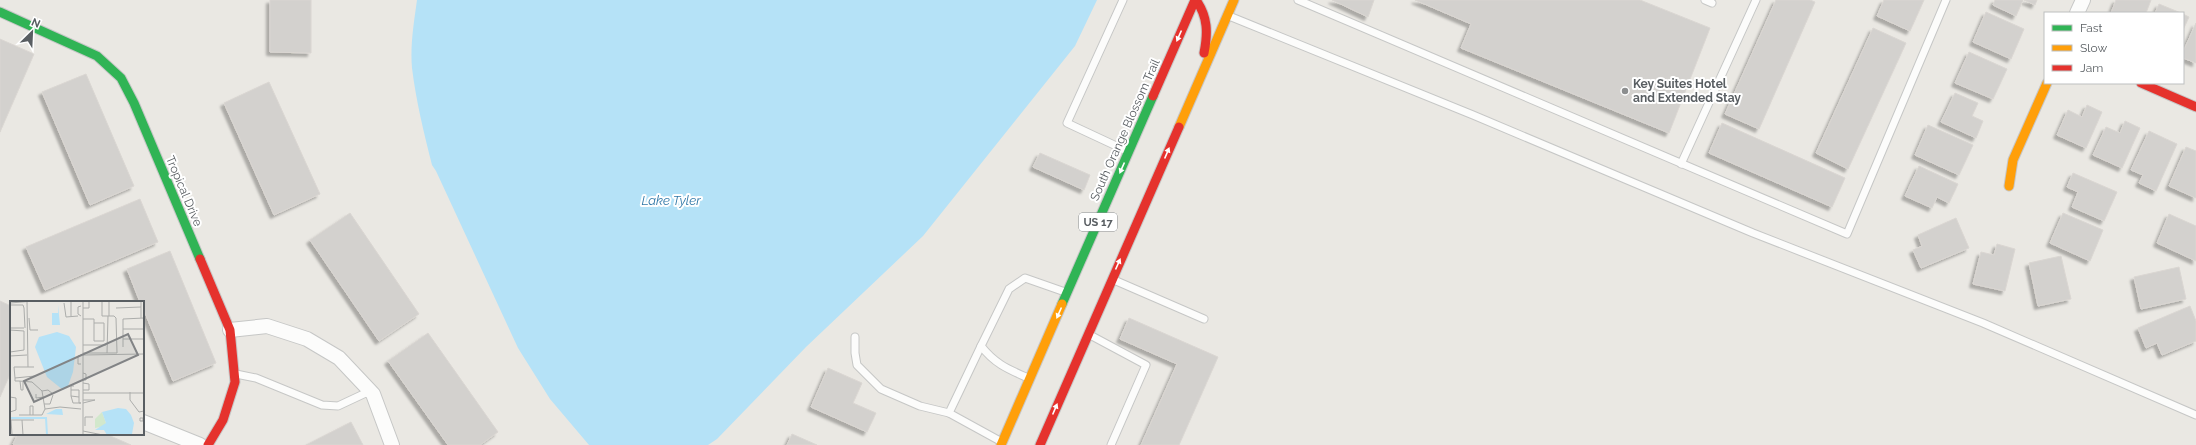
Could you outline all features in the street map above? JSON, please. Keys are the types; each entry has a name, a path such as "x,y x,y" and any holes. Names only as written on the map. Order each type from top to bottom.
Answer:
{"main road":[{"name":"South Orange Blossom Trail","path":"1002,444 1196,0"},
{"path":"1196,0 1205,12 1207,35 1198,80"},
{"name":"US 17","path":"1040,445 1234,0"},
{"name":"Tropical Drive","path":"0,12 98,56 121,78 134,103 230,330 235,382 223,420 208,445"},
{"path":"2009,186 2013,160 2047,84"},
{"path":"2143,84 2196,107"}],"street":[{"path":"2077,12 2083,0"},
{"path":"230,330 267,326 307,339 339,358 373,394 392,445"},
{"path":"144,422 200,445"}],"lane":[{"path":"1123,0 1067,123 1129,152"},
{"path":"1298,0 1847,234 1946,0"},
{"path":"1705,0 1712,3"},
{"path":"1681,164 1756,0"},
{"path":"1227,15 1473,115 1753,233 1983,323 2196,415"},
{"path":"949,413 1009,289 1025,278 1067,293"},
{"path":"1112,279 1204,319"},
{"path":"1088,334 1146,365 1111,445"},
{"path":"856,337 855,353 857,365 881,389 920,406 949,413 1002,444"},
{"path":"981,346 991,358 1005,368 1030,379"},
{"path":"234,374 256,378 322,405 338,406 370,391"}],"water":[{"name":"Lake Tyler","path":"417,0 1097,0 1075,46 923,236 806,347 717,439 708,445 589,445 550,399 518,348 432,165 418,105 412,68 412,43"}],"building":[{"path":"270,0 311,0 311,53 270,52"},
{"path":"1332,0 1374,0 1368,17"},
{"name":"Key Suites Hotel and Extended Stay","path":"1415,0 1640,0 1710,28 1669,133 1461,48 1471,24"},
{"path":"1776,0 1810,0 1815,2 1759,129 1725,114"},
{"path":"1884,0 1924,0 1910,31 1877,16"},
{"path":"1995,0 2023,0 2016,16 1993,5"},
{"path":"2024,0 2037,0 2035,5"},
{"path":"2116,0 2151,0 2146,12 2111,12"},
{"path":"2159,4 2179,12 2155,12"},
{"path":"1986,12 2024,29 2011,59 1973,42"},
{"path":"2184,14 2189,17 2184,28"},
{"path":"2196,23 2196,63 2184,58 2184,50"},
{"path":"1873,28 1906,43 1848,169 1816,153"},
{"path":"0,39 34,54 0,132"},
{"path":"1969,52 2007,69 1993,99 1955,83"},
{"path":"86,74 134,186 90,205 42,92"},
{"path":"269,82 320,194 274,215 224,103"},
{"path":"1955,93 1978,103 1972,116 1983,121 1976,138 1941,122"},
{"path":"2087,105 2102,112 2086,148 2057,135 2068,110 2082,117"},
{"path":"2125,121 2140,128 2122,168 2093,155 2106,127 2120,133"},
{"path":"1722,123 1845,178 1832,207 1709,153"},
{"path":"1928,125 1973,145 1959,175 1915,155"},
{"path":"2149,131 2177,144 2156,191 2139,183 2143,175 2131,170"},
{"path":"2186,147 2196,151 2196,198 2169,186"},
{"path":"1040,153 1090,175 1084,190 1033,167"},
{"path":"1919,166 1958,184 1949,203 1937,197 1932,208 1905,196"},
{"path":"2073,173 2117,192 2104,221 2072,207 2078,192 2067,187"},
{"path":"140,199 158,242 45,290 26,247"},
{"path":"350,213 419,314 379,341 310,240"},
{"path":"2063,213 2103,230 2090,261 2050,243"},
{"path":"2169,214 2196,226 2196,261 2157,243"},
{"path":"1956,218 1969,248 1921,268 1913,250 1922,246 1918,235"},
{"path":"1997,244 2015,249 2005,291 1973,284 1981,252 1994,255"},
{"path":"170,251 216,363 173,381 144,310 144,301 140,301 127,269"},
{"path":"2061,256 2071,299 2038,306 2029,263"},
{"path":"2179,267 2186,299 2141,309 2134,277"},
{"path":"0,301 10,306 10,374 0,397"},
{"path":"2190,306 2196,321 2196,341 2162,355 2157,343 2146,348 2138,328"},
{"path":"1129,318 1218,357 1179,445 1141,445 1177,364 1120,339"},
{"path":"428,333 498,432 480,445 448,445 388,361"},
{"path":"828,368 862,383 853,403 876,413 867,432 811,407"},
{"path":"351,422 363,445 306,445"},
{"path":"792,434 817,445 787,445"},
{"path":"18,435 108,435 131,445 14,445 13,444"}],"traffic: fast":[{"path":"0,12 97,56 121,78 134,103 200,259"},
{"path":"1062,304 1153,96"}],"traffic: slow":[{"path":"1179,127 1234,0"},
{"path":"2009,186 2013,160 2047,84"},
{"path":"1001,445 1062,304"}],"traffic: jam":[{"path":"1153,96 1195,0"},
{"path":"1196,0 1203,13 1206,25 1204,53"},
{"path":"2143,84 2196,107"},
{"path":"1040,445 1179,127"},
{"path":"200,259 230,330 235,382 223,420 208,445"}],"place":[{"name":"Key Suites Hotel and Extended Stay","path":"1625,91"}]}
